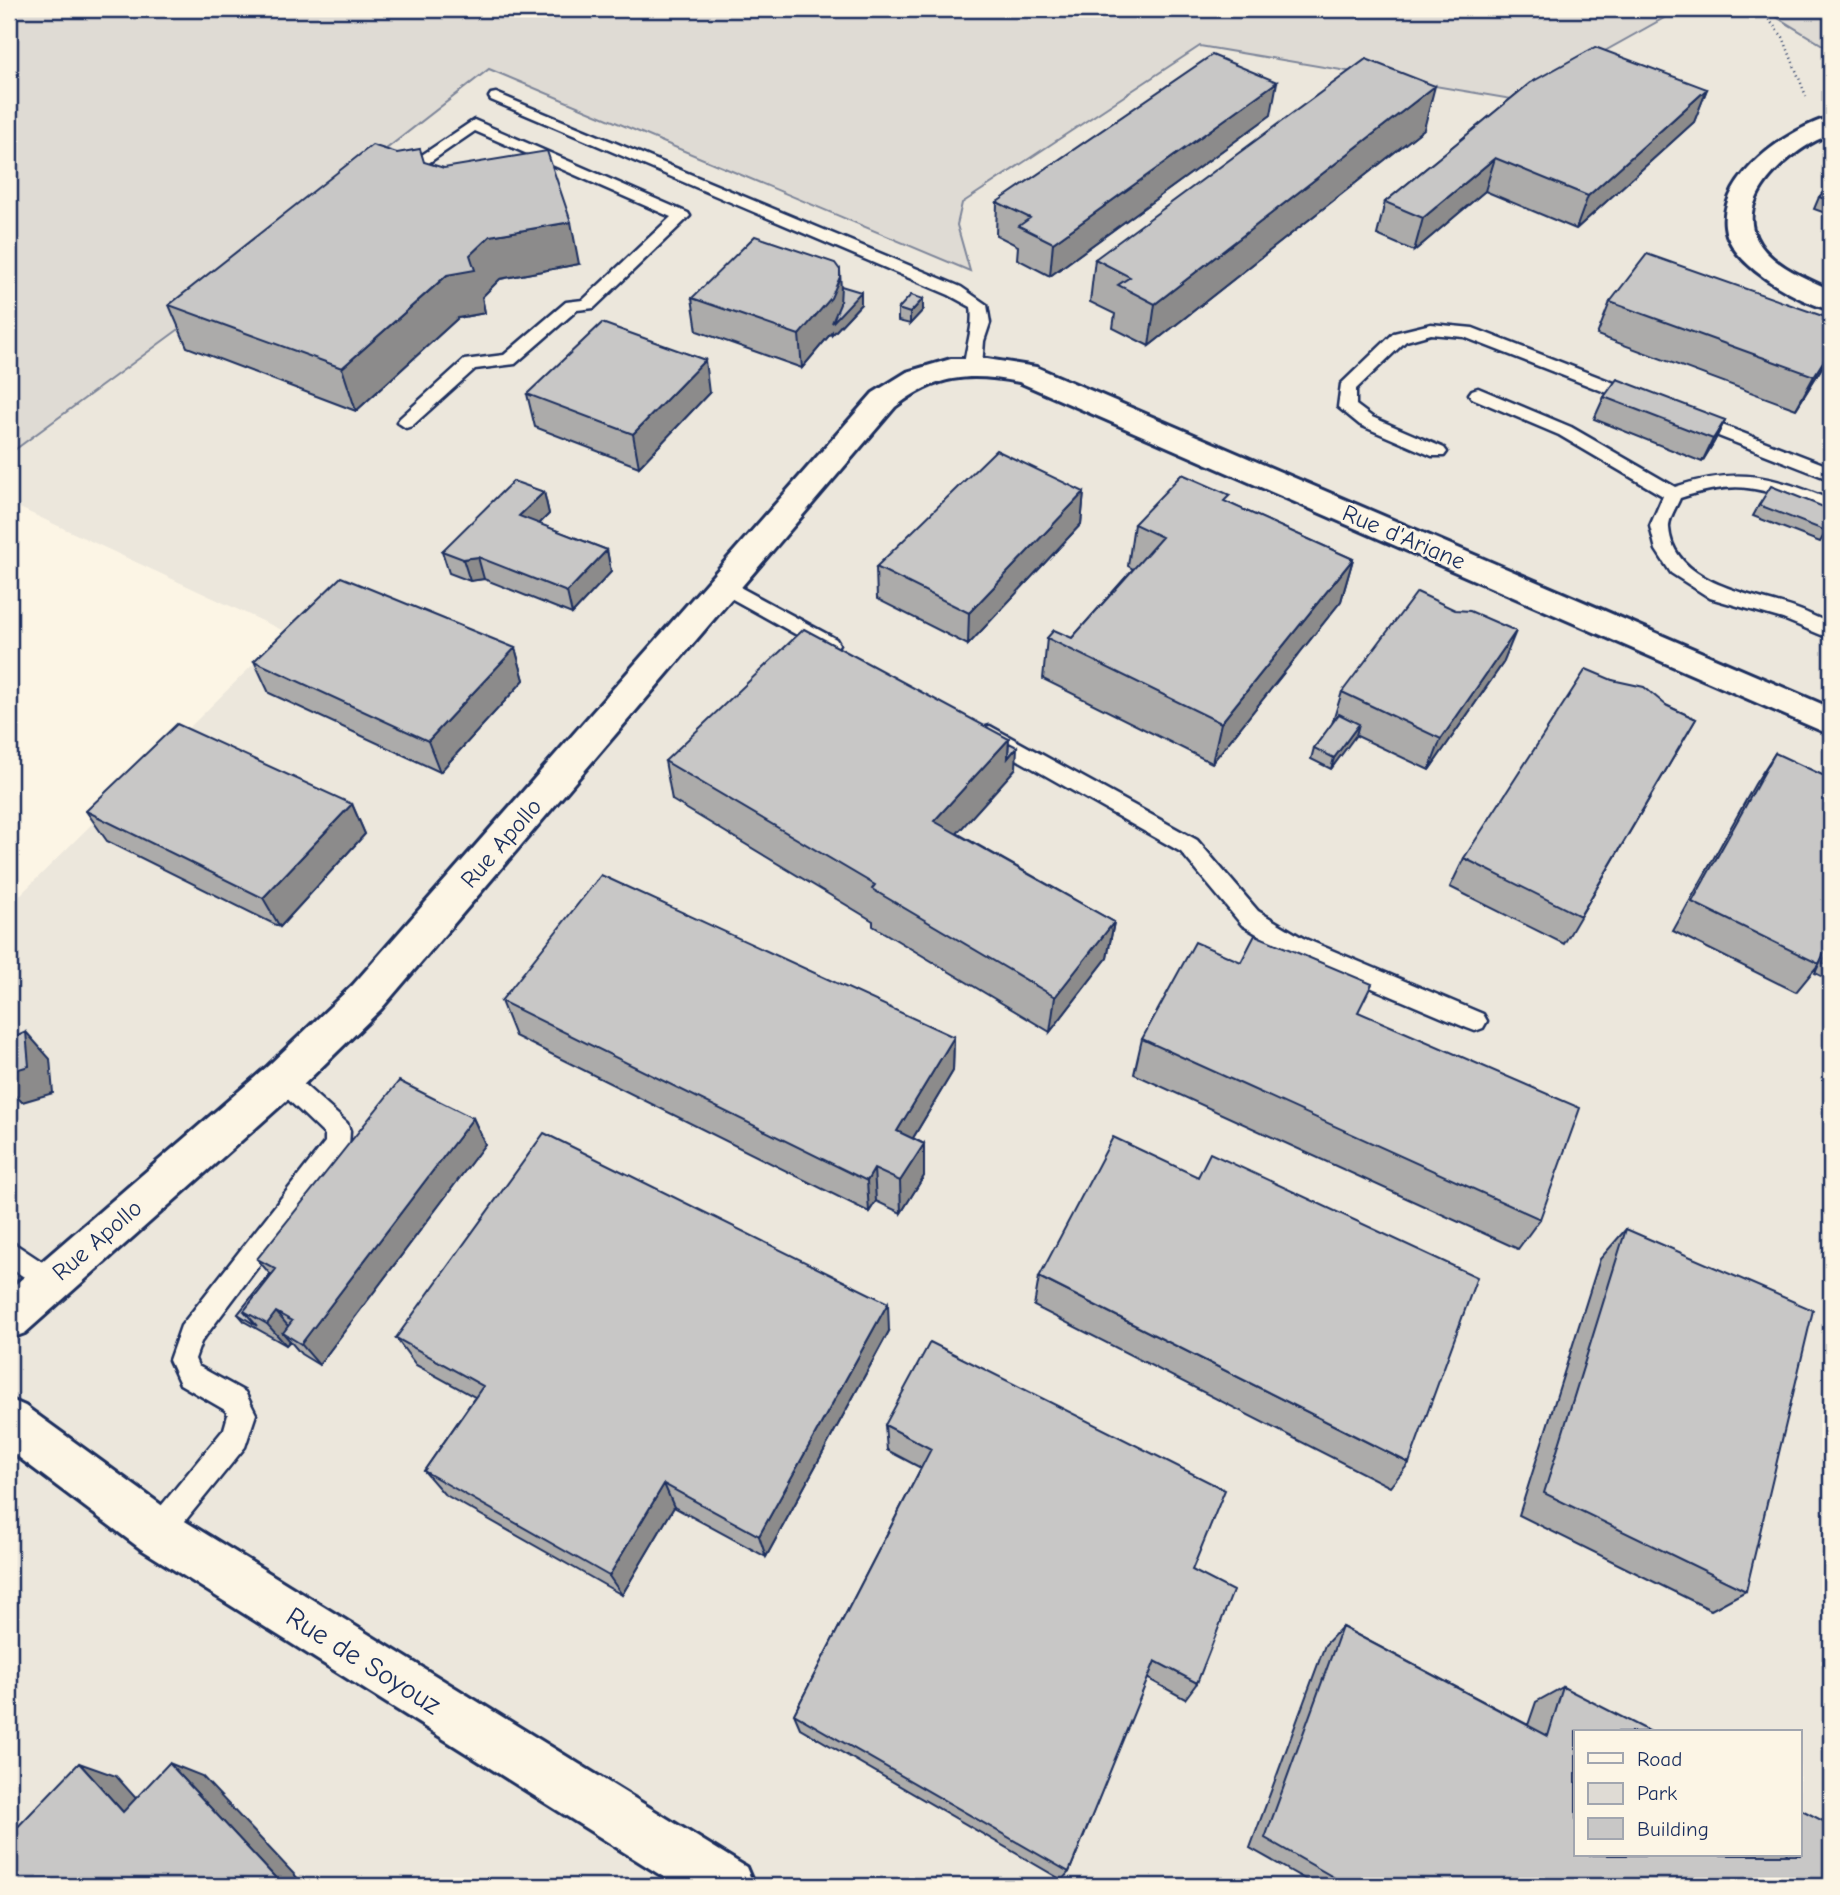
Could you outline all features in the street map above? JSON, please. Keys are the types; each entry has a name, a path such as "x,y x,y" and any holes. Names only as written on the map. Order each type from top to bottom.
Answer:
{"street":[{"path":"1828,125 1781,151 1763,169 1738,211 1738,226 1745,244 1759,257 1778,272 1831,301"},
{"name":"Rue Apollo","path":"9,1318 282,1079 367,997 884,400 905,383 933,371 974,366"},
{"name":"Rue d'Ariane","path":"974,366 1026,373 1830,718"},
{"name":"Rue de Soyouz","path":"9,1422 158,1532 727,1886"}],"lane":[{"path":"496,97 956,291 979,305 982,323 975,341 974,366"},
{"path":"403,174 474,125 682,216"},
{"path":"406,422 470,365 509,360 572,306 588,304 713,189"},
{"path":"1438,452 1366,421 1347,407 1347,388 1400,337 1431,329 1467,332 1649,403"},
{"path":"1478,394 1565,430 1673,494"},
{"path":"1675,413 1831,474"},
{"path":"1831,507 1775,485 1735,478 1707,481 1673,494 1659,526 1666,550 1678,568 1717,593 1790,614 1831,632"},
{"path":"725,586 844,652"},
{"path":"975,726 1189,846 1250,918 1261,925 1295,945 1475,1021"},
{"path":"158,1532 235,1437 242,1414 235,1401 189,1374 182,1360 190,1335 337,1146 338,1131 282,1079"},
{"path":"9,1252 50,1282"}],"path":[{"path":"1760,9 1771,18 1794,58 1809,102 1828,125"}],"shaded area":[{"path":"1680,9 1763,9 1831,50 1831,1886 9,1886 9,906 286,632 9,503 9,454 322,224 358,171 489,69 903,243 1200,46 1517,100"}],"green space":[{"path":"9,9 1680,9 1517,100 1200,46 962,203 957,225 970,271 489,69 358,171 322,224 9,454"},
{"path":"1763,9 1831,9 1831,50"}],"building":[{"path":"1595,47 1707,89 1588,196 1495,158 1423,218 1385,202 1530,83"},
{"path":"1212,55 1277,82 1053,243 1019,226 1030,218 997,202"},
{"path":"1366,59 1435,86 1155,304 1118,285 1130,277 1095,259"},
{"path":"372,145 397,153 420,149 424,162 444,168 547,151 571,222 490,236 470,255 475,270 447,275 342,368 169,305"},
{"path":"1828,186 1831,187 1831,201 1819,197"},
{"path":"755,236 835,263 840,270 840,277 831,298 799,335 692,298"},
{"path":"1647,254 1831,319 1831,349 1814,376 1610,302"},
{"path":"841,286 861,292 832,323 840,304"},
{"path":"911,295 923,299 910,313 898,309"},
{"path":"602,323 705,360 633,434 527,394"},
{"path":"1617,379 1725,420 1713,439 1604,397"},
{"path":"996,450 1084,492 969,613 876,567"},
{"path":"1182,474 1230,495 1224,501 1353,559 1221,723 1047,638 1054,630 1072,638 1162,537 1134,524"},
{"path":"513,481 544,492 519,516 607,550 567,592 478,557 463,559 442,551"},
{"path":"1771,486 1831,510 1831,523 1826,531 1759,505"},
{"path":"341,577 515,648 428,741 254,661"},
{"path":"1417,592 1455,610 1470,611 1516,631 1441,739 1342,692"},
{"path":"804,629 1009,739 934,821 1114,922 1055,997 872,889 875,885 665,761"},
{"path":"1586,669 1612,680 1644,687 1667,706 1696,719 1580,916 1464,858"},
{"path":"1339,714 1359,724 1334,758 1314,748"},
{"path":"177,724 352,804 263,898 86,811"},
{"path":"1009,743 1017,747 1008,758"},
{"path":"1775,753 1831,779 1831,938 1819,964 1692,902"},
{"path":"601,875 954,1037 897,1131 924,1144 900,1181 874,1169 867,1181 501,1001"},
{"path":"1255,935 1372,984 1358,1012 1580,1108 1540,1219 1142,1039 1195,942 1241,962"},
{"path":"1831,946 1831,967 1823,963"},
{"path":"26,1032 29,1066 9,1072 9,1040"},
{"path":"399,1081 473,1118 301,1344 283,1333 292,1321 276,1312 267,1324 244,1311 276,1269 257,1259"},
{"path":"544,1133 888,1303 759,1536 664,1484 609,1576 424,1471 483,1386 396,1338"},
{"path":"1113,1137 1198,1177 1210,1153 1477,1277 1409,1463 1039,1277"},
{"path":"1626,1229 1813,1310 1746,1591 1544,1493"},
{"path":"270,1274 272,1275 244,1311 257,1326 238,1314"},
{"path":"930,1342 1225,1490 1192,1570 1233,1591 1197,1683 1155,1661 1069,1872 794,1714 931,1449 885,1425"},
{"path":"1342,1627 1548,1736 1563,1687 1647,1730 1574,1730 1574,1856 1801,1856 1801,1810 1831,1825 1831,1886 1349,1886 1265,1838"},
{"path":"79,1763 123,1812 169,1763 283,1886 9,1886 9,1836"}]}
